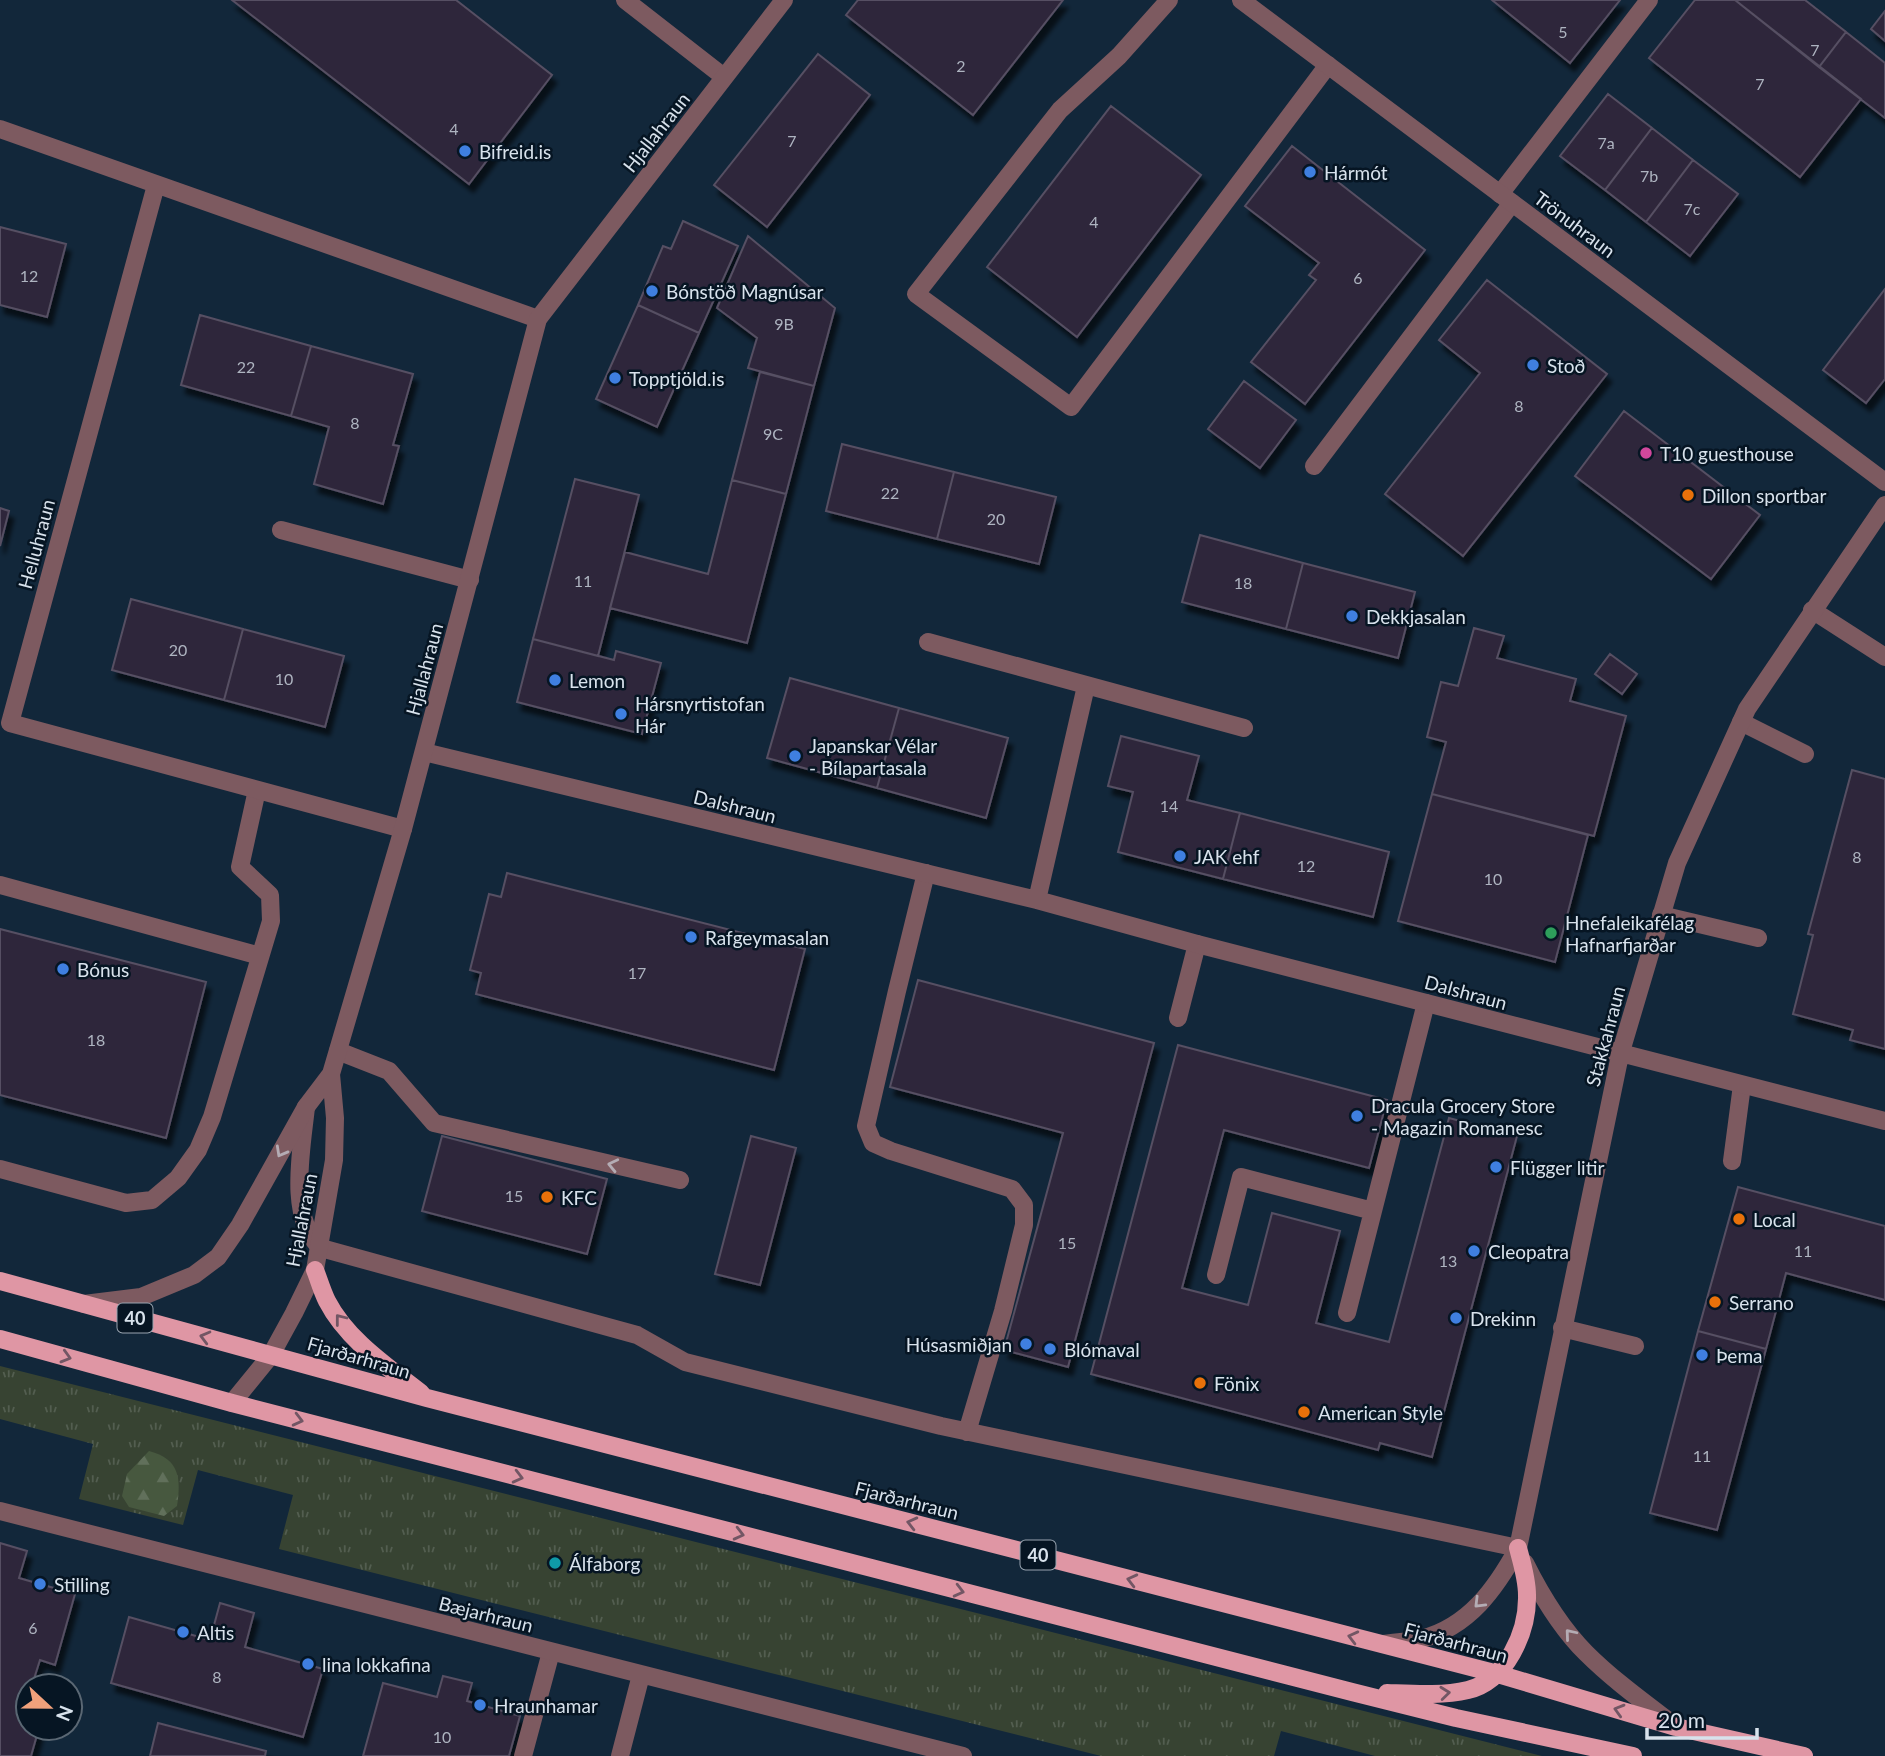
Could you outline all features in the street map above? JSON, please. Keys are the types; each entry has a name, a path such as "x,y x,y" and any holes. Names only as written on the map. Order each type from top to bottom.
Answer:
{"main road":[{"path":"315,1270 326,1300 338,1319 366,1349 427,1398"},
{"name":"Fjarðarhraun","path":"0,1281 427,1398 1498,1674 1676,1727 1804,1756"},
{"path":"0,1339 232,1403 1352,1692 1456,1718 1633,1756"},
{"path":"1352,1692 1449,1693 1470,1690 1498,1674 1513,1652 1523,1623 1527,1598 1518,1548"}],"street":[{"path":"625,0 724,77"},
{"name":"Hjallahraun","path":"232,1403 271,1354 295,1314 315,1270 321,1248 334,1160 335,1118 331,1074 403,830 538,318 784,0"},
{"path":"1169,0 1119,56 1060,110 916,294 1071,407 1328,65"},
{"name":"Trönuhraun","path":"1241,0 1885,482"},
{"path":"1314,466 1649,0"},
{"path":"0,129 538,318"},
{"name":"Helluhraun","path":"156,185 5,722 403,830"},
{"name":"Stakkahraun","path":"1382,1644 1422,1639 1448,1628 1480,1605 1500,1580 1518,1548 1620,1055 1677,863 1747,709 1885,505"},
{"path":"281,530 470,580"},
{"path":"1812,610 1885,657"},
{"path":"928,642 1244,728"},
{"path":"1037,900 1086,687"},
{"path":"1741,722 1805,754"},
{"name":"Dalshraun","path":"424,752 1037,900 1620,1055 1885,1121"},
{"path":"0,1169 126,1203 152,1200 178,1178 198,1150 212,1117 271,921 270,895 240,867 257,790"},
{"path":"926,873 866,1126 873,1143 1012,1189 1024,1205 1024,1225 1003,1311 967,1432"},
{"path":"0,885 260,956"},
{"path":"1661,915 1758,938"},
{"path":"1178,1018 1197,944"},
{"path":"1348,1313 1426,1003"},
{"path":"338,1051 389,1070 433,1124 680,1180"},
{"path":"81,1304 141,1297 194,1275 218,1257 240,1225 306,1107 331,1074"},
{"path":"1732,1161 1742,1085"},
{"path":"306,1107 299,1187 304,1225 311,1240 321,1248 637,1335 685,1362 967,1432 1518,1548 1537,1587 1559,1621 1586,1653 1676,1727"},
{"path":"1216,1275 1241,1177 1373,1211"},
{"path":"1562,1328 1635,1346"},
{"name":"Bæjarhraun","path":"0,1511 963,1756"},
{"path":"523,1756 551,1652"},
{"path":"620,1756 641,1675"}],"shaded area":[{"path":"0,0 1885,0 1885,1756 0,1756"}],"green space":[{"path":"0,1366 1542,1756 1375,1756 1281,1731 1274,1756 1101,1756 279,1549 293,1495 198,1470 183,1525 79,1499 93,1444 0,1419"},
{"path":"149,1451 167,1459 173,1465 178,1479 177,1506 164,1516 129,1507 122,1496 127,1474"}],"building":[{"path":"232,0 456,0 552,75 469,184"},
{"path":"858,0 1063,0 973,115 846,15"},
{"path":"1492,0 1620,0 1570,63"},
{"path":"1695,0 1735,0 1861,99 1800,177 1649,58"},
{"path":"1735,0 1805,0 1846,32 1819,67"},
{"path":"1885,11 1885,41 1871,29"},
{"path":"1846,32 1885,63 1885,118 1819,67"},
{"path":"818,54 870,95 767,227 714,185"},
{"path":"1608,94 1652,128 1605,190 1560,156"},
{"path":"1111,106 1201,175 1077,337 987,267"},
{"path":"1652,128 1693,160 1646,222 1605,190"},
{"path":"1292,146 1425,250 1305,404 1251,362 1316,280 1309,275 1319,263 1245,206"},
{"path":"1693,160 1738,194 1690,256 1646,222"},
{"path":"683,221 738,246 699,333 638,305 663,246 671,249"},
{"path":"0,227 66,244 47,317 0,305"},
{"path":"748,236 835,308 814,386 748,368 757,338 717,308"},
{"path":"1487,280 1607,374 1463,556 1385,494 1480,373 1439,340"},
{"path":"1885,289 1885,379 1866,403 1823,370"},
{"path":"638,305 699,333 657,427 596,399"},
{"path":"200,315 311,346 291,416 181,385"},
{"path":"311,346 413,374 393,445 399,446 383,504 314,484 329,427 291,416"},
{"path":"760,372 814,386 786,494 732,480"},
{"path":"1244,381 1296,420 1260,468 1208,429"},
{"path":"1624,411 1760,515 1711,579 1575,476"},
{"path":"842,444 954,472 937,539 826,511"},
{"path":"954,472 1056,497 1039,564 937,539"},
{"path":"575,479 639,495 598,656 533,639"},
{"path":"732,480 786,494 747,643 610,608 625,552 708,574"},
{"path":"0,508 9,511 0,546"},
{"path":"1200,535 1303,563 1286,629 1182,602"},
{"path":"1303,563 1415,592 1398,658 1286,629"},
{"path":"131,599 243,629 224,700 112,670"},
{"path":"1474,628 1504,636 1497,658 1576,679 1570,701 1626,716 1594,836 1432,794 1446,742 1427,737 1441,682 1458,686"},
{"path":"243,629 344,656 325,727 224,700"},
{"path":"533,639 614,660 616,651 661,663 642,734 517,702"},
{"path":"1610,654 1637,674 1622,694 1595,674"},
{"path":"790,678 899,708 877,788 767,758"},
{"path":"899,708 1008,738 986,818 877,788"},
{"path":"1121,736 1199,756 1187,800 1240,813 1223,879 1118,852 1133,792 1108,786"},
{"path":"1852,770 1885,779 1885,1049 1850,1040 1853,1030 1793,1014 1813,935 1808,934"},
{"path":"1432,794 1588,835 1555,962 1398,921"},
{"path":"1240,813 1389,852 1373,917 1223,879"},
{"path":"507,873 805,949 774,1070 476,994 481,973 470,970 489,894 501,897"},
{"path":"0,929 206,982 166,1138 0,1095"},
{"path":"918,980 1154,1043 1068,1367 1004,1350 1063,1133 890,1087"},
{"path":"1178,1045 1387,1100 1369,1168 1224,1130 1182,1288 1248,1305 1272,1213 1340,1231 1316,1323 1389,1342 1449,1118 1517,1136 1432,1457 1380,1443 1378,1450 1091,1374"},
{"path":"442,1136 607,1179 587,1254 422,1211"},
{"path":"751,1136 796,1148 760,1285 715,1274"},
{"path":"1738,1187 1885,1226 1885,1300 1786,1273 1766,1349 1698,1331"},
{"path":"1698,1331 1766,1349 1717,1530 1650,1513"},
{"path":"0,1543 27,1551 19,1578 75,1594 55,1665 40,1660 36,1672 14,1672 14,1742 35,1742 31,1756 0,1756"},
{"path":"220,1603 254,1613 245,1647 323,1669 303,1737 111,1683 129,1617 210,1640"},
{"path":"443,1676 472,1683 467,1701 520,1716 509,1756 363,1756 383,1683 437,1697"},
{"path":"158,1723 266,1751 265,1756 150,1756"}],"place":[{"name":"Bifreid.is","path":"465,151"},
{"name":"Hármót","path":"1310,172"},
{"name":"Bónstöð Magnúsar","path":"652,291"},
{"name":"Stoð","path":"1533,365"},
{"name":"Topptjöld.is","path":"615,378"},
{"name":"T10 guesthouse","path":"1646,453"},
{"name":"Dillon sportbar","path":"1688,495"},
{"name":"Dekkjasalan","path":"1352,616"},
{"name":"Lemon","path":"555,680"},
{"name":"Hársnyrtistofan Hár","path":"621,714"},
{"name":"Japanskar Vélar - Bílapartasala","path":"795,756"},
{"name":"JAK ehf","path":"1180,856"},
{"name":"Hnefaleikafélag Hafnarfjarðar","path":"1551,933"},
{"name":"Rafgeymasalan","path":"691,937"},
{"name":"Bónus","path":"63,969"},
{"name":"Dracula Grocery Store - Magazin Romanesc","path":"1357,1116"},
{"name":"Flügger litir","path":"1496,1167"},
{"name":"KFC","path":"547,1197"},
{"name":"Local","path":"1739,1219"},
{"name":"Cleopatra","path":"1474,1251"},
{"name":"Serrano","path":"1715,1302"},
{"name":"Drekinn","path":"1456,1318"},
{"name":"Húsasmiðjan","path":"1026,1344"},
{"name":"Blómaval","path":"1050,1349"},
{"name":"Þema","path":"1702,1355"},
{"name":"Fönix","path":"1200,1383"},
{"name":"American Style","path":"1304,1412"},
{"name":"Álfaborg","path":"555,1563"},
{"name":"Stilling","path":"40,1584"},
{"name":"Altis","path":"183,1632"},
{"name":"lina lokkafina","path":"308,1664"},
{"name":"Hraunhamar","path":"480,1705"}]}
